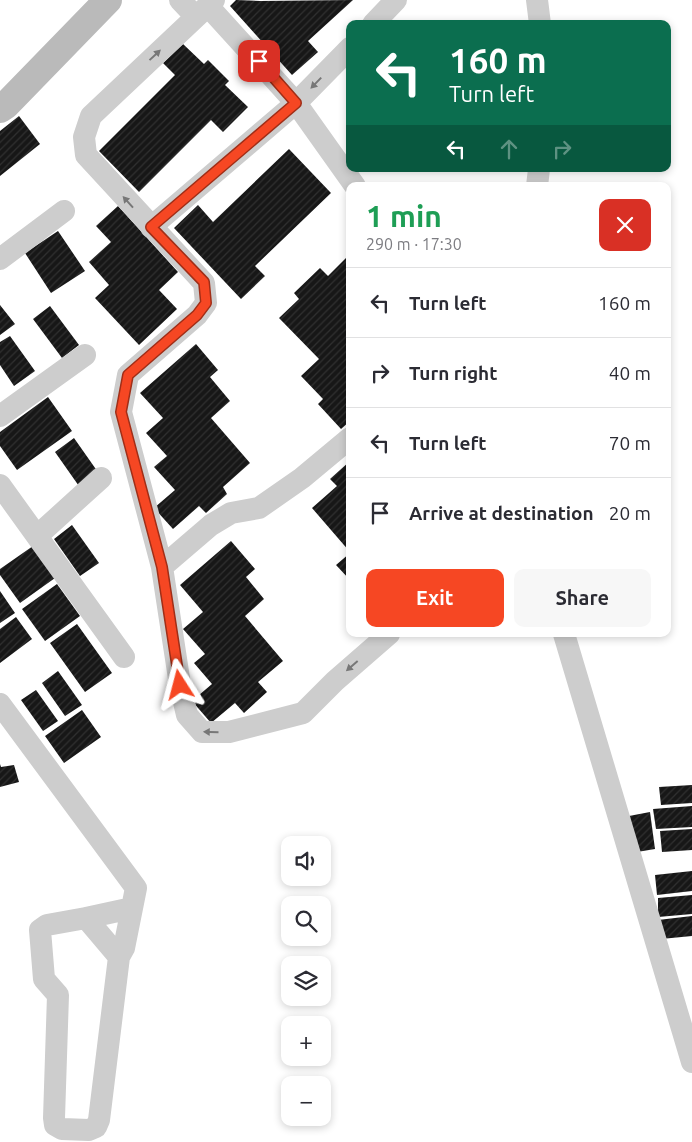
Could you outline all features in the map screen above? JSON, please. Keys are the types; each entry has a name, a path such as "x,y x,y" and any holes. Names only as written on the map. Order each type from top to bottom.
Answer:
{"main road":[{"path":"0,109 108,0"}],"street":[{"path":"180,0 206,8 296,103 352,182"},
{"path":"377,20 396,0"},
{"path":"537,0 540,20"},
{"path":"206,8 91,116 84,137 86,155 204,282 206,303 197,315 128,375 121,412 162,567 180,685 187,715 202,732 229,732 302,713 386,637"},
{"path":"151,227 296,103 346,52"},
{"path":"0,259 64,211"},
{"path":"0,416 85,355"},
{"path":"162,567 211,524 231,513 259,508 266,504 302,478 346,441"},
{"path":"37,536 101,478"},
{"path":"0,485 124,657"},
{"path":"565,637 692,1062"},
{"path":"1,707 136,888 132,908 124,948 119,957 99,1120 96,1127 90,1130 62,1129 55,1124 54,1118 58,995 44,979 40,930 47,925 132,908"},
{"path":"86,918 119,957"}],"building":[{"path":"236,0 353,0 308,41 318,52 292,75 230,6"},
{"path":"183,44 204,64 208,60 229,81 225,85 248,107 223,132 211,120 139,192 99,151 175,75 163,63"},
{"path":"19,116 40,144 0,176 0,131"},
{"path":"289,149 331,193 255,266 265,276 241,299 174,228 198,205 213,222"},
{"path":"118,206 178,272 159,290 177,309 139,345 95,298 109,285 89,262 111,242 96,226"},
{"path":"58,231 85,271 51,293 25,253"},
{"path":"346,258 346,425 341,429 318,404 323,399 301,376 319,359 279,318 299,299 294,293 320,268 328,276"},
{"path":"0,305 15,324 0,335"},
{"path":"50,306 79,345 62,358 33,319"},
{"path":"10,336 35,371 14,386 0,365 0,342"},
{"path":"196,344 218,370 210,377 230,401 211,418 250,463 223,487 227,494 206,513 199,506 173,529 154,508 175,490 154,467 167,456 146,433 163,418 140,393"},
{"path":"48,397 72,431 17,470 0,446 0,432"},
{"path":"74,438 100,475 81,489 55,452"},
{"path":"346,465 346,547 312,508 337,486 330,479"},
{"path":"72,525 99,563 80,576 54,539"},
{"path":"231,541 255,569 246,577 264,599 245,616 283,661 258,682 267,692 244,713 235,703 211,723 192,701 212,684 194,663 205,654 183,629 203,612 180,585"},
{"path":"33,546 55,578 20,603 0,575 0,569"},
{"path":"346,556 346,576 336,565"},
{"path":"57,584 80,616 45,641 22,609"},
{"path":"0,591 15,613 0,623"},
{"path":"16,617 32,639 0,663 0,629"},
{"path":"77,624 112,673 85,692 50,643"},
{"path":"58,671 82,705 65,716 42,683"},
{"path":"36,690 58,721 43,731 21,700"},
{"path":"82,710 101,737 64,763 45,736"},
{"path":"0,764 1,767 14,765 19,782 0,787"},
{"path":"692,785 692,803 661,805 659,787"},
{"path":"692,806 692,827 656,829 653,809"},
{"path":"650,812 655,849 637,852 629,816"},
{"path":"692,829 692,850 662,852 660,831"},
{"path":"692,871 692,891 657,895 655,875"},
{"path":"692,895 692,914 658,917 658,898"},
{"path":"692,916 692,936 661,939 658,920"}],"route":[{"path":"180,685 162,567 121,412 128,375 197,315 206,303 204,282 151,227 296,103 259,61"}]}
